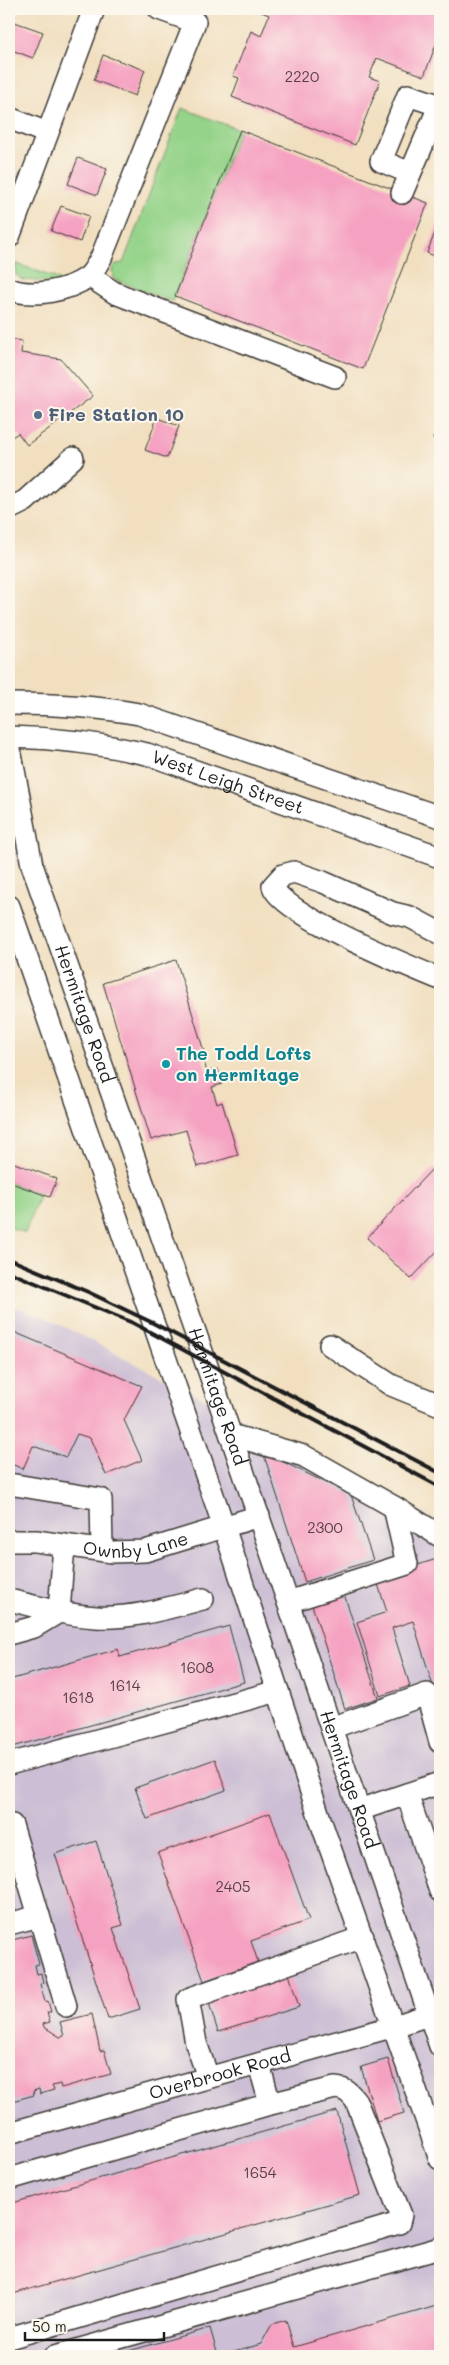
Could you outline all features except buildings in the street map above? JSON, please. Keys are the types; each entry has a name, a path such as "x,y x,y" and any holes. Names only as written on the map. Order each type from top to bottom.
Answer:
{"street":[{"path":"10,229 94,9"},
{"path":"9,289 41,292 69,285 89,276 101,258 195,22 159,9"},
{"path":"402,193 439,105 408,94 381,161 410,173"},
{"path":"9,118 47,133"},
{"path":"89,276 115,293 335,377"},
{"path":"9,509 25,501 73,458"},
{"name":"West Leigh Street","path":"9,704 71,704 103,707 139,714 440,817"},
{"name":"West Leigh Street","path":"9,737 61,738 147,754 440,856"},
{"name":"Hermitage Road","path":"9,744 32,865 231,1435 359,1810 435,2013 440,2046"},
{"path":"440,933 410,917 393,913 323,882 294,872 283,875 273,886 275,893 290,905 339,933 398,962 440,979"},
{"name":"Hermitage Road","path":"9,906 440,2159"},
{"path":"330,1345 391,1386 440,1406"},
{"path":"231,1435 304,1456 394,1507 440,1536"},
{"path":"9,1484 101,1499 102,1550"},
{"path":"288,1602 407,1564 394,1507"},
{"name":"Ownby Lane","path":"9,1541 36,1541 102,1550 144,1551 259,1516"},
{"path":"59,1612 64,1545"},
{"path":"9,1600 59,1612 98,1617 156,1612 203,1599"},
{"path":"9,1634 34,1627 59,1612"},
{"path":"9,1764 278,1691"},
{"path":"332,1728 427,1694 440,1742"},
{"path":"359,1810 440,1783"},
{"path":"407,1794 440,1891"},
{"path":"12,1825 66,2006"},
{"path":"9,1924 39,1916"},
{"path":"208,2078 196,2043 188,1999 363,1937"},
{"name":"Overbrook Road","path":"9,2133 395,2026 435,2013"},
{"path":"259,2064 270,2104"},
{"path":"9,2179 270,2104 335,2088 345,2089 356,2102 401,2215 399,2223 9,2338"},
{"path":"55,2356 440,2248"},
{"path":"235,2272 245,2302"}],"path":[{"path":"433,437 440,440"}],"shaded area":[{"path":"9,1305 45,1317 391,1495 440,1524 440,2356 9,2356"}],"green space":[{"path":"182,108 240,130 172,302 116,280 113,278 112,269 116,264 123,263"},
{"path":"15,263 58,279 61,283 22,280 16,275"},
{"path":"9,1182 40,1194 25,1233 9,1227"}],"railway":[{"path":"9,1259 88,1292 153,1323 440,1473"},
{"path":"9,1272 133,1323 440,1487"}],"place":[{"name":"Fire Station 10","path":"38,415"},
{"name":"The Todd Lofts on Hermitage","path":"166,1064"}]}
